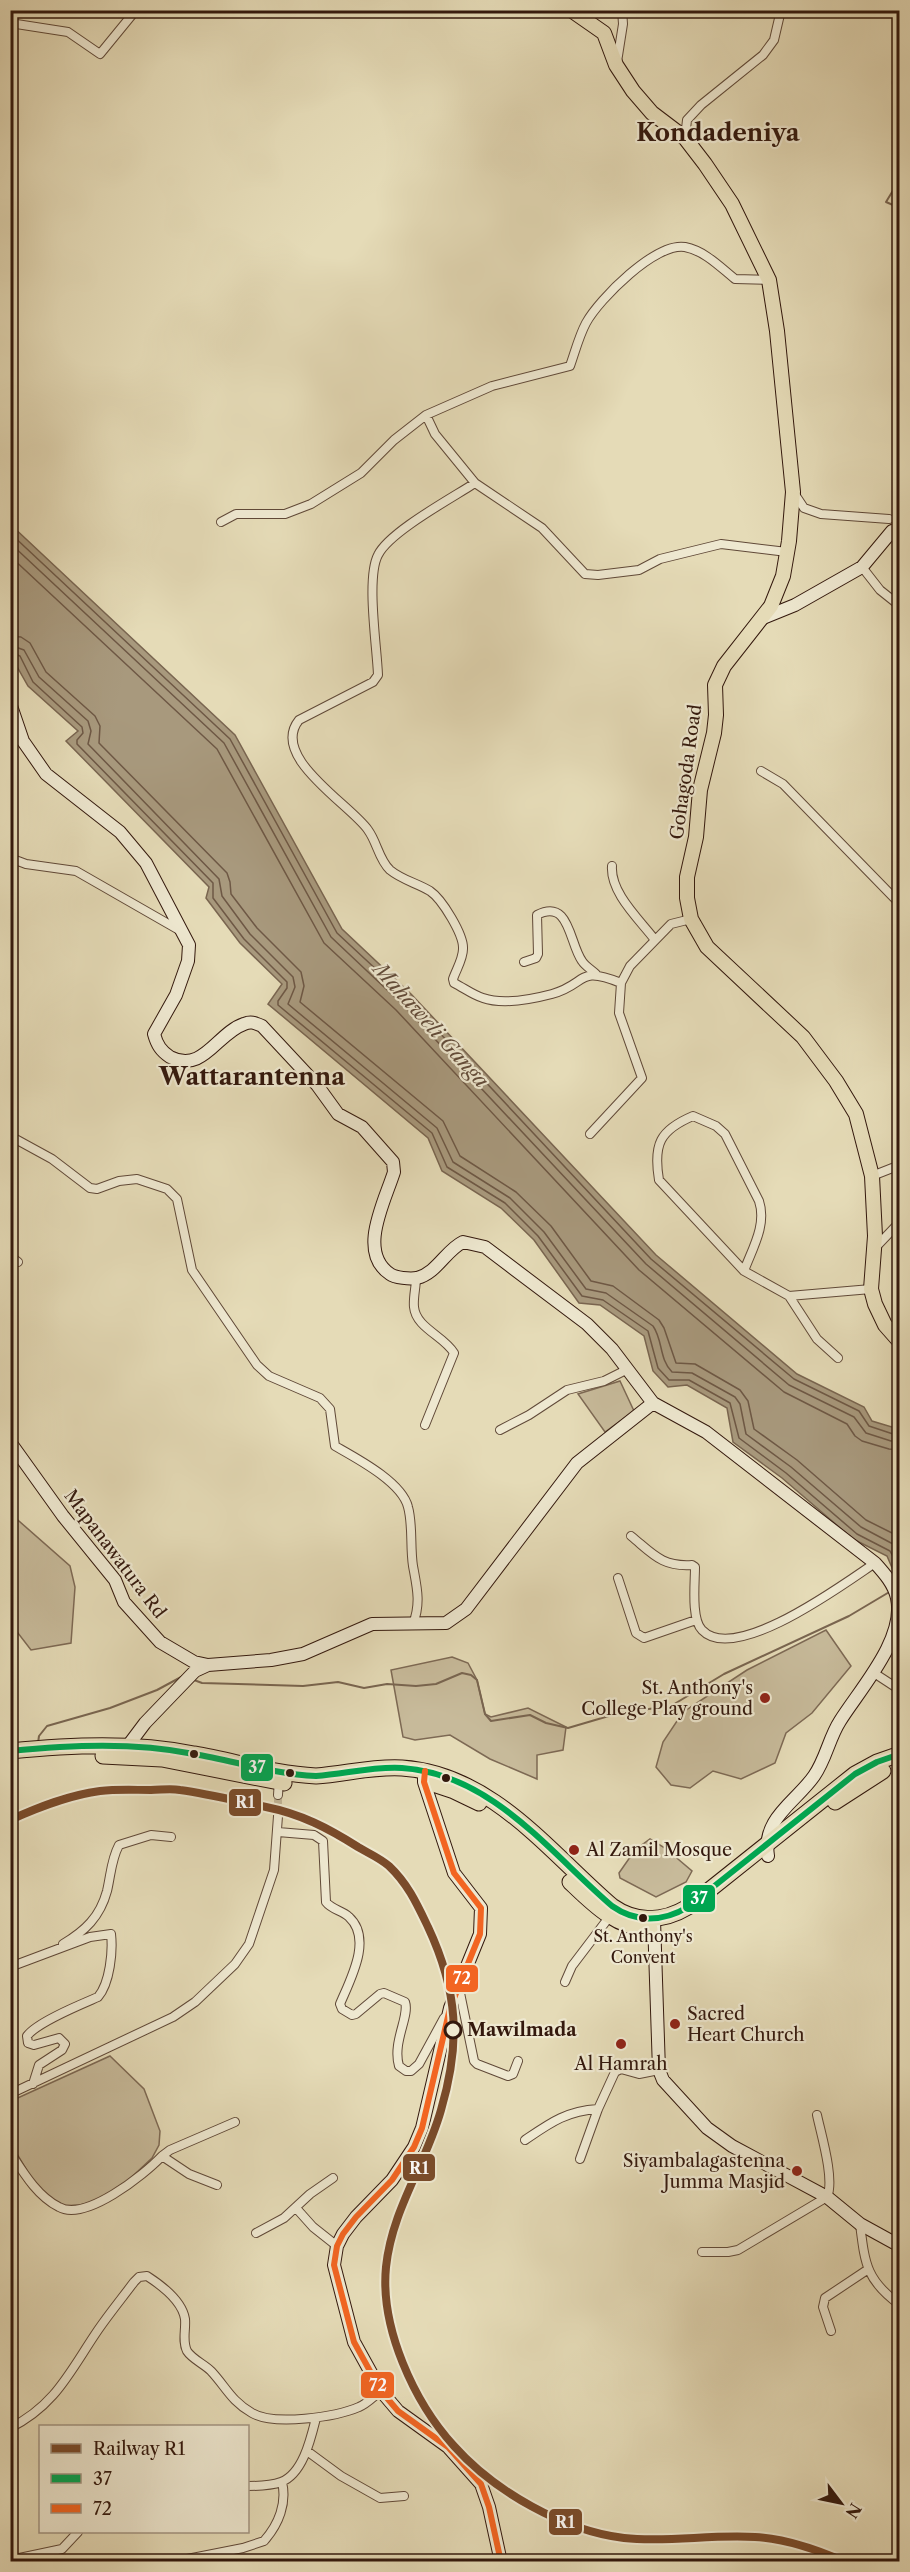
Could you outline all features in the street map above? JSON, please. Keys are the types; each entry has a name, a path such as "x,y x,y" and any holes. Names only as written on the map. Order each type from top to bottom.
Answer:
{"highway":[{"path":"10,1751 124,1751 194,1754 279,1783 376,1768 405,1768 485,1807 610,1916 630,1927 654,1924 688,1907 861,1783 900,1764"},
{"path":"10,1761 124,1751"},
{"path":"767,1850 855,1774 877,1762 900,1754"},
{"path":"424,1776 456,1780 483,1794 513,1816 612,1906 630,1916 654,1924"}],"main road":[{"name":"Gohagoda Road","path":"571,10 604,33 616,65 633,91 652,113 685,138 732,204 769,280 777,331 793,492 787,552 779,586 763,618 728,660 715,685 716,715 712,749 700,790 696,837 687,877 687,898 691,919 707,947 795,1028 836,1081 856,1114 872,1176 875,1213 871,1288 875,1304 885,1324 900,1342"}],"street":[{"path":"10,23 68,32 100,54 136,10"},
{"path":"616,65 623,24 622,10"},
{"path":"685,138 687,120 763,55 774,40 781,10"},
{"path":"221,522 236,514 285,514 311,504 361,473 394,440 426,415 492,386 570,366 586,323 612,290 650,257 683,246 705,255 735,279 769,280"},
{"path":"426,415 435,434 475,483 542,528 585,574 598,575 639,570 660,559 721,544 787,552"},
{"path":"475,483 403,530 383,546 377,556 373,581 378,675 373,682 299,720 294,725 293,742 295,750 318,784 368,829 388,868 404,880 429,890 441,900 463,942 464,951 453,979 454,984 485,999 511,1001 554,993 584,977 597,974"},
{"path":"793,492 804,508 821,514 889,519"},
{"path":"763,618 795,605 862,567 892,531 900,528"},
{"path":"862,567 880,590 900,606"},
{"path":"10,703 23,741 46,774 120,832 146,863 179,930 189,945 188,961 176,995 154,1034 157,1045 165,1053 174,1059 197,1060 242,1024 253,1022 262,1026 317,1085 338,1114 362,1127 393,1162 394,1172 374,1235 374,1254 384,1270 393,1276 416,1278 435,1268 455,1246 463,1242 485,1247 587,1324 612,1349 653,1403 706,1432 875,1563 890,1581 897,1598 897,1617 891,1636 874,1673 838,1724 815,1775 771,1824 767,1850"},
{"path":"761,771 783,784 900,904"},
{"path":"10,858 26,864 76,871 179,930"},
{"path":"612,866 611,874 616,888 655,940"},
{"path":"525,962 536,958 538,954 537,915 544,911 556,911 564,917 582,962 597,974 621,983"},
{"path":"590,1134 642,1078 619,1013 621,983 630,966 671,924 691,919"},
{"path":"744,1271 761,1228 759,1201 725,1134 716,1126 693,1116 672,1125 660,1141 656,1163 659,1180 744,1271 789,1296 817,1339 838,1358"},
{"path":"10,1136 52,1159 90,1188 97,1190 118,1181 137,1179 167,1188 177,1199 192,1270 258,1365 268,1376 320,1398 330,1409 335,1446 375,1468 408,1505 413,1565 419,1594 418,1612 413,1624"},
{"path":"872,1176 900,1165"},
{"path":"874,1250 896,1226 900,1226"},
{"path":"10,1256 18,1263"},
{"path":"416,1278 414,1308 421,1323 449,1344 454,1353 424,1425"},
{"path":"789,1296 871,1288"},
{"path":"500,1430 529,1416 567,1390 604,1381 626,1370"},
{"path":"124,1751 145,1723 195,1671 208,1665 271,1660 303,1654 372,1624 446,1623 466,1609 577,1463 653,1403"},
{"name":"Mapanawatura Rd","path":"10,1442 63,1516 115,1580 124,1602 160,1641 194,1662 208,1665"},
{"path":"631,1536 663,1562 677,1566 692,1564 695,1567 696,1620 708,1635 727,1639 765,1629 798,1613 875,1563"},
{"path":"618,1578 636,1633 644,1638 696,1620"},
{"path":"874,1673 900,1690"},
{"path":"424,1776 454,1873 481,1908 480,1934 450,2008 422,2128 414,2147 392,2180 356,2217 337,2246 334,2265 354,2342 381,2391 398,2411 448,2447 481,2484 489,2507 501,2562"},
{"path":"10,2094 173,2018 195,2002 235,1964 254,1933 274,1870 278,1816"},
{"path":"278,1832 314,1835 323,1841 326,1902 329,1906 350,1917 360,1936 354,1969 340,2004 342,2009 352,2015 356,2014 384,1993 405,2002 407,2008 397,2041 397,2060 399,2066 406,2071 411,2071 419,2064 450,2008"},
{"path":"47,1953 83,1932 97,1916 107,1891 112,1858 119,1845 151,1835 171,1837"},
{"path":"565,1982 572,1966 610,1916"},
{"path":"654,1924 659,2070 663,2080 707,2128 732,2146 827,2197 860,2224 900,2246"},
{"path":"10,1967 90,1937 111,1934 107,1976 98,1997 53,2018 31,2031 27,2036 28,2043 34,2045 59,2038 65,2044 62,2050 37,2068 33,2084"},
{"path":"458,1986 474,2061 508,2076 513,2074 518,2061"},
{"path":"580,2159 598,2109 615,2072 621,2069 639,2074 659,2070"},
{"path":"525,2140 557,2119 578,2110 598,2109"},
{"path":"702,2252 738,2250 827,2197 828,2173 817,2115"},
{"path":"10,2152 38,2191 60,2208 77,2209 105,2200 170,2150 235,2122"},
{"path":"162,2156 189,2174 217,2185"},
{"path":"256,2233 284,2218 333,2178"},
{"path":"296,2208 313,2227 337,2246"},
{"path":"860,2224 867,2270 882,2292 900,2305"},
{"path":"831,2331 823,2307 825,2298 867,2270"},
{"path":"10,2428 32,2417 56,2394 99,2328 134,2282 139,2277 147,2276 163,2286 178,2304 185,2318 184,2343 188,2352 211,2371 232,2400 253,2414 264,2418 316,2418 360,2407 381,2391"},
{"path":"249,2486 282,2482 292,2473 308,2451 316,2418"},
{"path":"308,2451 341,2476 380,2498 404,2496"},
{"path":"172,2562 243,2548 264,2541 283,2507 285,2496 282,2482"},
{"path":"10,2560 62,2549 77,2533"}],"shaded area":[{"path":"620,1381 634,1411 605,1432 578,1394"},
{"path":"11,1514 70,1566 75,1587 71,1643 31,1650 11,1624"},
{"name":"St. Anthony's College Play ground","path":"826,1630 851,1666 812,1713 786,1733 775,1763 741,1779 713,1771 690,1788 671,1785 656,1767 663,1742 683,1712 747,1670"},
{"path":"452,1657 468,1663 477,1680 485,1714 491,1717 528,1708 566,1727 563,1750 537,1755 537,1779 490,1759 450,1735 415,1740 403,1737 391,1670"},
{"path":"650,1839 665,1848 692,1871 686,1882 656,1897 620,1878 619,1873 635,1850"},
{"path":"110,2056 144,2089 160,2131 159,2145 152,2158 122,2186 96,2201 60,2206 35,2184 11,2144 11,2101"}],"water":[{"name":"Mahaweli Ganga","path":"10,524 235,735 342,929 411,994 656,1255 797,1374 864,1407 872,1421 895,1428 899,1424 899,1584 887,1556 853,1539 782,1478 733,1442 727,1408 687,1385 668,1387 653,1371 644,1336 600,1305 579,1303 534,1240 501,1208 442,1171 428,1138 268,1004 282,984 240,943 206,898 209,887 66,741 78,731 28,686 11,656"}],"waterway":[{"path":"900,50 893,75 895,101 900,117"},
{"path":"900,179 886,202 900,208"},
{"path":"900,224 900,238"},
{"path":"194,1680 202,1683 303,1686 338,1682 364,1688 387,1684 416,1686 436,1684 462,1673 471,1675 477,1680 485,1714 491,1721 530,1715 546,1723 568,1728 619,1713 671,1706 724,1674 849,1616 891,1591"},
{"path":"38,1743 39,1736 47,1726 110,1708 157,1690 183,1676"}],"tunnel":[{"path":"278,1795 278,1816"}],"rail line":[{"name":"R1","path":"10,1820 77,1795 113,1790 176,1789 266,1807 303,1818 336,1834 389,1866 412,1895 438,1950 451,1995 453,2017 452,2062 441,2110 435,2130 402,2206 389,2246 386,2267 388,2315 394,2339 413,2386 439,2428 470,2463 510,2493 554,2518 578,2527 601,2534 640,2539 739,2536 767,2538 801,2545 845,2562"}],"transit line":[{"name":"37","path":"10,1751 56,1747 125,1746 171,1750 300,1775 316,1776 391,1768 434,1773 464,1784 517,1819 612,1906 621,1912 650,1919 669,1916 688,1907 855,1774 877,1762 900,1754"},
{"name":"72","path":"425,1771 424,1782 454,1873 481,1908 480,1934 450,2008 422,2128 414,2147 392,2180 343,2234 337,2246 334,2265 354,2342 381,2391 398,2411 448,2447 481,2484 489,2507 501,2562"}],"place":[{"name":"St. Anthony's College Play ground","path":"765,1698"},
{"name":"Al Zamil Mosque","path":"574,1850"},
{"name":"St. Anthony's Convent","path":"643,1918"},
{"name":"Sacred Heart Church","path":"675,2024"},
{"name":"Mawilmada","path":"453,2030"},
{"name":"Al Hamrah","path":"621,2044"},
{"name":"Siyambalagastenna Jumma Masjid","path":"797,2171"}],"district":[{"name":"Kondadeniya","path":"718,132"},
{"name":"Wattarantenna","path":"252,1076"}]}
